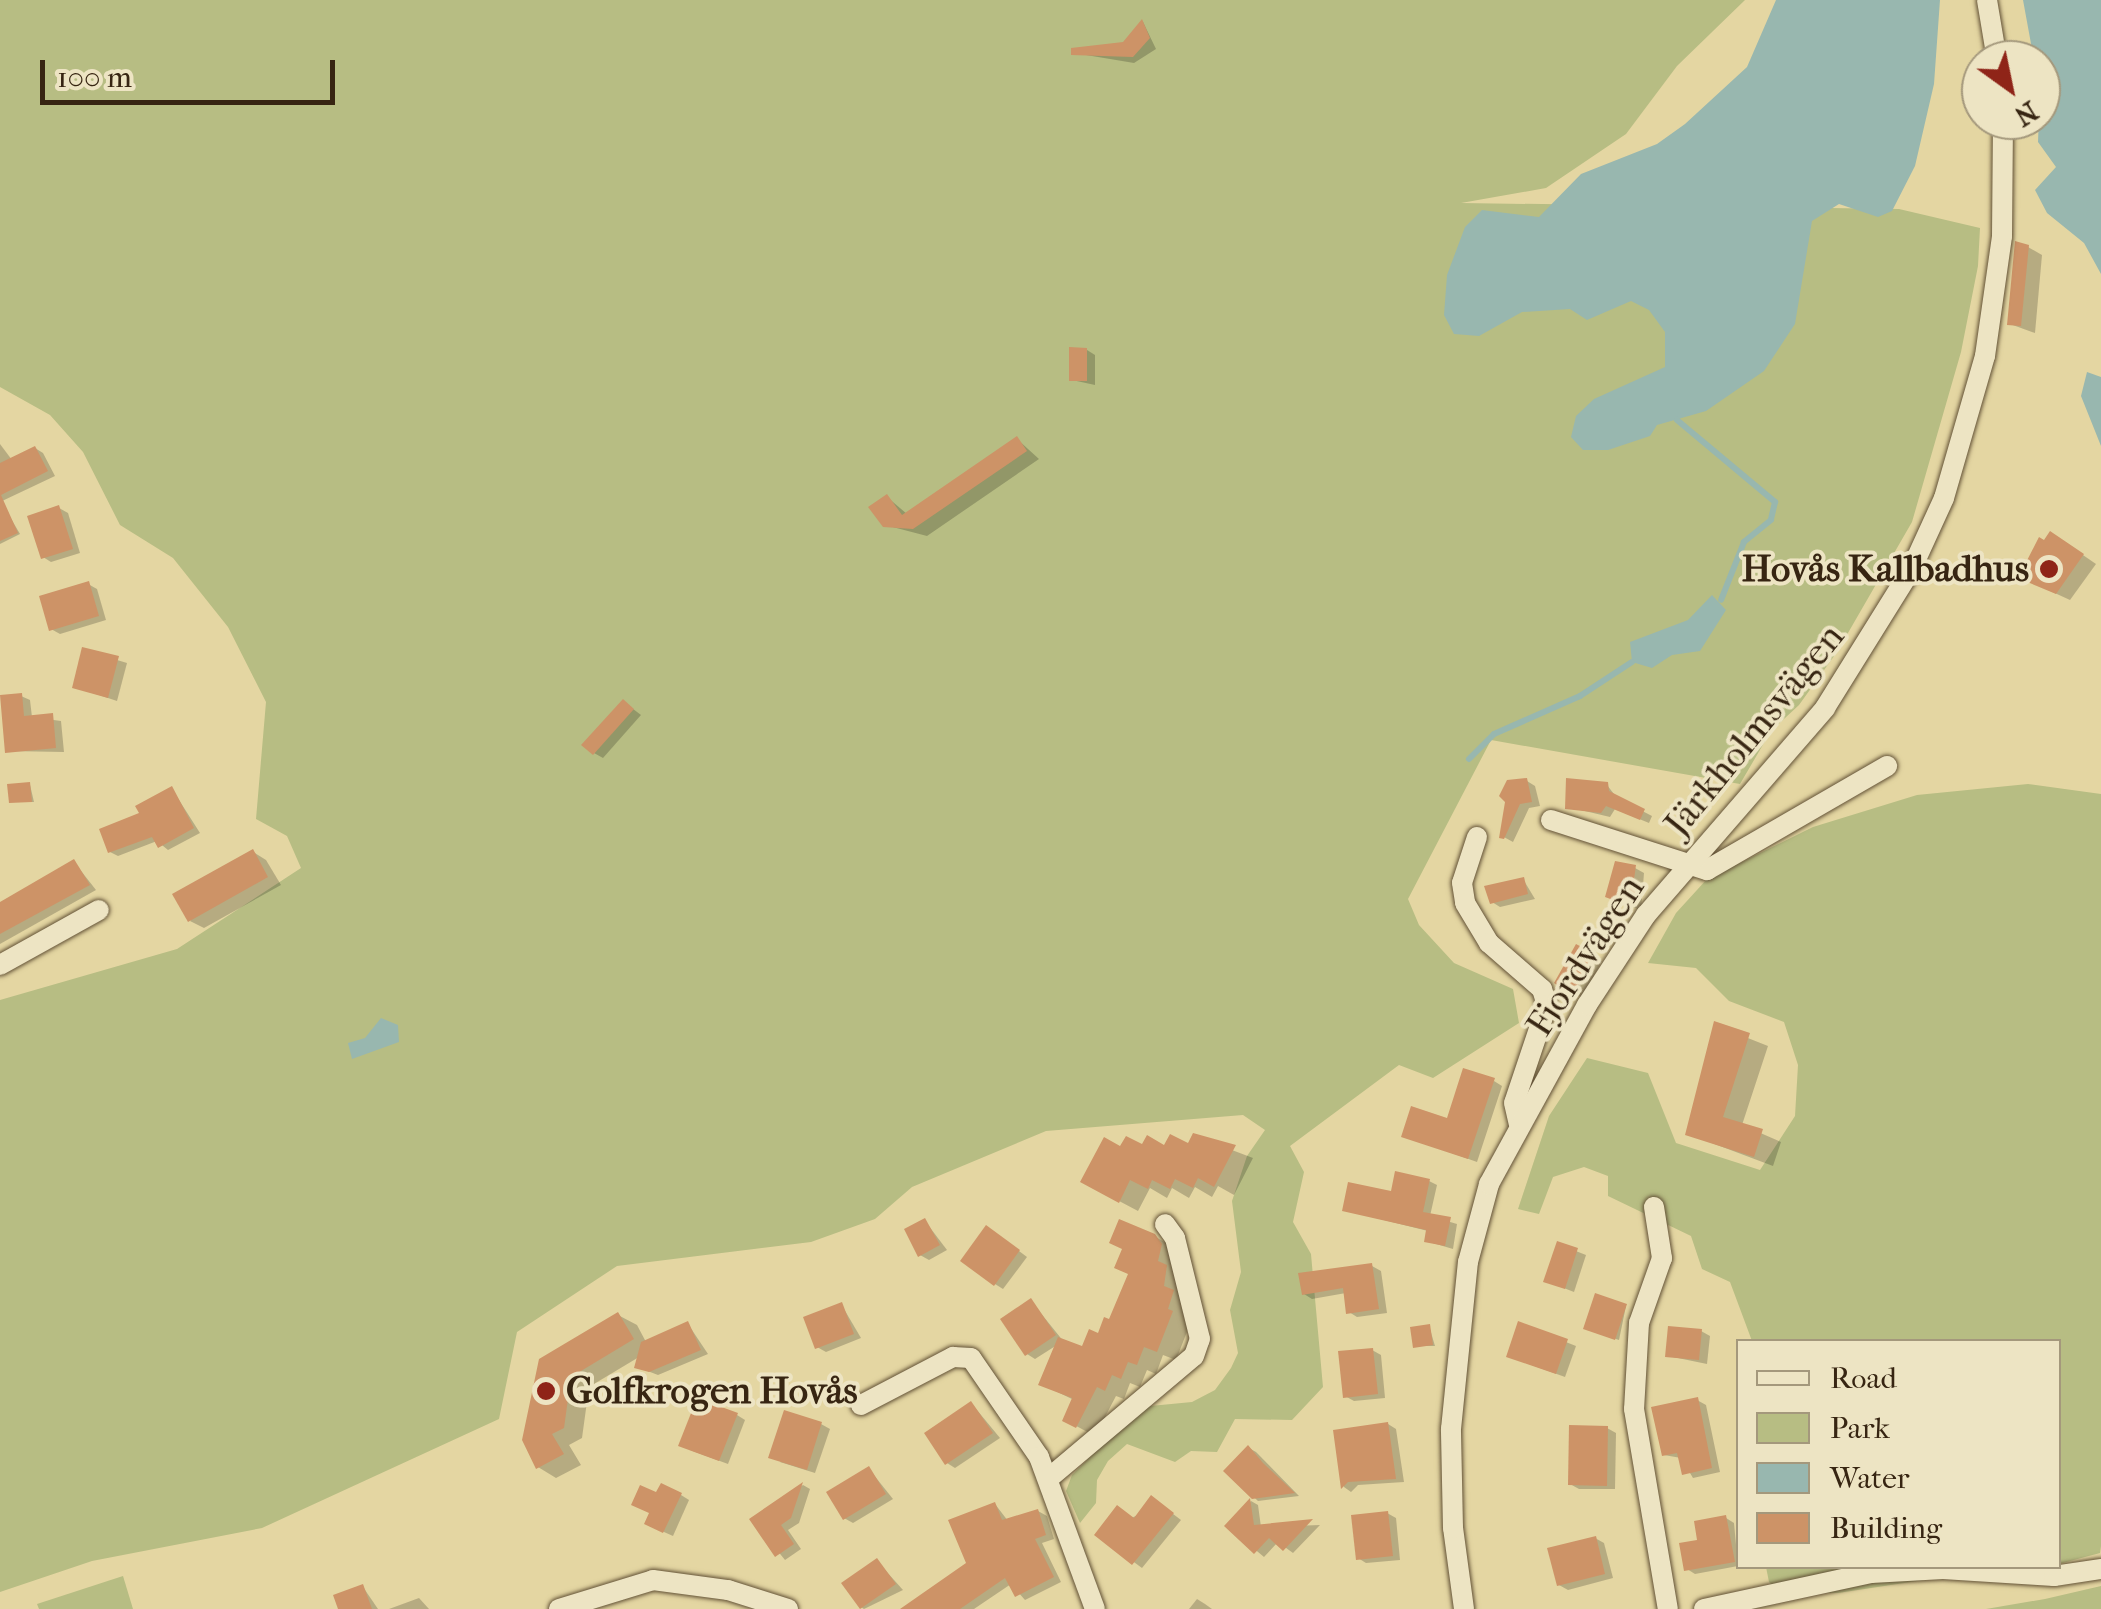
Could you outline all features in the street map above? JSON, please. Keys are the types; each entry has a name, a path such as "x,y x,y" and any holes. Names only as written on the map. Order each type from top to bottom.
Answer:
{"street":[{"path":"1987,0 1994,40"},
{"name":"Järkholmsvägen","path":"1688,869 1771,776 1857,664 1938,513 1971,413 1995,296 2002,140"},
{"name":"Fjordvägen","path":"1464,1609 1453,1528 1450,1428 1464,1286 1489,1184 1519,1124 1605,978 1688,869 1724,862 1834,792 1887,766"},
{"path":"1550,820 1688,869"},
{"name":"Fjordvägen","path":"1477,837 1462,883 1465,904 1489,943 1542,989 1546,1016 1514,1103 1519,1124"},
{"path":"0,965 99,910"},
{"path":"1654,1207 1662,1258 1639,1323 1634,1410 1668,1609"},
{"path":"1049,1478 1194,1356 1200,1339 1175,1238 1165,1224"},
{"path":"860,1405 964,1354 1018,1424 1049,1478 1095,1609"},
{"path":"1704,1609 1871,1573 1929,1569"},
{"path":"1958,1569 2054,1576 2101,1569"},
{"path":"559,1609 653,1580 728,1590 788,1609"}],"green space":[{"path":"0,0 1745,0 1677,66 1626,134 1546,188 1461,203 1899,209 1980,228 1978,266 1961,352 1912,522 1837,652 1799,705 1771,731 1740,784 1491,740 1408,899 1419,925 1454,963 1513,989 1519,1023 1433,1078 1399,1065 1290,1146 1304,1172 1293,1222 1311,1254 1323,1387 1292,1420 1235,1419 1217,1452 1191,1451 1175,1462 1127,1444 1108,1461 1097,1480 1096,1503 1080,1523 1066,1491 1072,1475 1140,1407 1192,1402 1215,1390 1231,1368 1238,1353 1230,1310 1241,1272 1232,1201 1247,1156 1265,1130 1243,1115 1046,1131 912,1187 875,1219 811,1242 617,1266 517,1332 499,1419 262,1528 92,1561 0,1592 0,1000 177,949 301,868 287,836 256,819 266,702 228,627 173,558 120,525 83,452 50,415 0,387"},
{"path":"2028,784 2101,794 2101,1546 2100,1553 2061,1563 2061,1339 1751,1339 1730,1282 1702,1269 1691,1236 1608,1196 1608,1176 1584,1167 1553,1177 1539,1214 1518,1209 1549,1116 1587,1058 1648,1073 1676,1143 1760,1170 1795,1116 1798,1065 1784,1022 1729,1001 1696,968 1648,963 1676,913 1707,879 1813,827 1917,795"},
{"path":"1766,1569 1997,1569 1838,1593 1780,1593 1769,1582"},
{"path":"123,1576 133,1609 39,1609 37,1604"},
{"path":"2101,1586 2101,1609 1986,1609 2045,1599"}],"water":[{"path":"1776,0 1940,0 1934,84 1915,166 1892,211 1878,217 1839,204 1812,221 1795,324 1764,371 1706,411 1657,425 1650,436 1608,450 1583,450 1571,437 1576,416 1594,399 1665,367 1665,332 1649,310 1631,301 1587,320 1570,309 1522,312 1479,336 1454,334 1444,315 1447,275 1465,227 1482,210 1539,217 1581,174 1657,144 1685,124 1747,67"},
{"path":"2023,0 2101,0 2101,274 2084,243 2047,213 2035,190 2056,167 2038,140 2061,140 2061,40 2030,40"},
{"path":"2087,372 2101,377 2101,446 2081,396"},
{"path":"1712,595 1726,610 1700,651 1672,655 1652,668 1632,662 1630,642 1688,620"},
{"path":"381,1018 398,1025 399,1042 352,1059 348,1043 365,1038"}],"building":[{"path":"1142,19 1150,38 1133,57 1071,55 1071,48 1123,42"},
{"path":"2015,241 2029,245 2021,326 2007,325"},
{"path":"1069,347 1087,348 1087,381 1069,381"},
{"path":"1017,436 1027,451 913,529 883,527 868,507 887,494 902,515"},
{"path":"35,446 48,471 1,495 18,533 0,541 0,463"},
{"path":"59,505 73,549 41,559 27,516"},
{"name":"Hovås Kallbadhus","path":"2050,531 2084,554 2056,594 2018,578 2039,537 2044,540"},
{"path":"89,581 99,616 49,631 39,596"},
{"path":"82,647 119,656 108,698 72,688"},
{"path":"22,693 24,716 53,713 56,748 5,753 0,695"},
{"path":"623,699 634,709 593,755 581,745"},
{"path":"1527,778 1532,802 1520,804 1504,839 1499,838 1505,802 1499,796 1507,780"},
{"path":"1566,778 1608,782 1609,791 1645,809 1640,820 1606,806 1601,813 1565,809"},
{"path":"30,782 32,802 9,803 7,784"},
{"path":"172,786 194,828 158,848 152,837 108,853 99,829 139,813 135,806"},
{"path":"253,849 268,877 188,922 172,894"},
{"path":"74,859 90,885 0,934 0,902"},
{"path":"1615,861 1636,865 1633,887 1639,893 1632,907 1605,897"},
{"path":"1524,877 1528,894 1490,904 1484,886"},
{"path":"1576,944 1595,954 1572,996 1554,983"},
{"path":"1714,1021 1750,1033 1723,1117 1763,1129 1754,1157 1685,1135"},
{"path":"1463,1068 1495,1078 1468,1159 1401,1137 1411,1106 1447,1118"},
{"path":"1193,1133 1236,1145 1214,1187 1198,1178 1193,1188 1175,1179 1170,1189 1152,1180 1148,1189 1130,1180 1119,1203 1080,1182 1104,1137 1120,1146 1126,1136 1142,1144 1147,1135 1164,1145 1170,1134 1188,1143"},
{"path":"1395,1171 1430,1179 1423,1212 1451,1217 1445,1246 1424,1242 1426,1230 1342,1211 1348,1182 1391,1191"},
{"path":"925,1218 940,1245 918,1257 904,1229"},
{"path":"1119,1219 1155,1234 1162,1244 1158,1261 1167,1265 1164,1286 1174,1290 1168,1309 1173,1311 1157,1352 1144,1347 1137,1365 1128,1362 1121,1379 1112,1375 1105,1391 1097,1387 1076,1428 1062,1421 1072,1398 1038,1385 1058,1337 1082,1346 1089,1329 1098,1333 1104,1317 1109,1319 1128,1274 1114,1268 1122,1249 1109,1243"},
{"path":"986,1225 1020,1250 994,1286 960,1261"},
{"path":"1557,1241 1578,1248 1565,1289 1543,1282"},
{"path":"1372,1263 1379,1309 1346,1314 1343,1288 1302,1295 1298,1273"},
{"path":"1595,1293 1627,1304 1615,1340 1583,1329"},
{"path":"1031,1298 1056,1335 1025,1356 1000,1319"},
{"path":"842,1302 854,1334 815,1349 803,1317"},
{"path":"618,1312 634,1339 571,1377 564,1428 552,1434 564,1454 536,1469 522,1440 539,1359"},
{"path":"688,1321 701,1350 649,1372 634,1368 641,1342"},
{"path":"1518,1321 1568,1339 1556,1374 1506,1357"},
{"path":"1430,1324 1433,1345 1413,1348 1410,1327"},
{"path":"1668,1326 1702,1329 1699,1360 1665,1357"},
{"path":"1373,1348 1378,1394 1343,1398 1338,1351"},
{"path":"1698,1397 1712,1468 1682,1475 1677,1453 1662,1456 1651,1407"},
{"path":"697,1398 738,1413 719,1461 678,1446"},
{"path":"971,1401 993,1433 945,1465 924,1433"},
{"path":"784,1410 822,1422 807,1470 768,1458"},
{"path":"1388,1422 1396,1479 1348,1482 1341,1489 1333,1430"},
{"path":"1569,1425 1608,1426 1607,1486 1568,1485"},
{"path":"1248,1445 1295,1493 1252,1499 1223,1471"},
{"path":"869,1466 886,1494 843,1520 826,1492"},
{"path":"803,1482 791,1518 781,1525 794,1544 775,1557 749,1519"},
{"path":"661,1483 682,1493 663,1533 644,1524 649,1513 631,1505 640,1485 656,1492"},
{"path":"1151,1495 1174,1513 1132,1565 1094,1535 1117,1505 1134,1518"},
{"path":"1250,1498 1254,1525 1313,1519 1283,1551 1269,1538 1254,1554 1224,1526"},
{"path":"995,1502 1002,1520 1038,1509 1046,1535 1035,1539 1054,1577 1015,1597 1005,1578 960,1609 900,1609 966,1563 948,1520"},
{"path":"1388,1511 1393,1556 1356,1560 1351,1515"},
{"path":"1726,1515 1735,1562 1684,1571 1679,1543 1697,1540 1694,1521"},
{"path":"1596,1536 1605,1574 1557,1586 1547,1548"},
{"path":"877,1558 896,1584 860,1609 841,1583"},
{"path":"363,1584 372,1609 338,1609 333,1595"}],"waterway":[{"path":"1677,420 1775,502 1771,520 1744,542 1721,600"},
{"path":"1469,759 1494,734 1580,696 1632,662"}],"place":[{"name":"Hovås Kallbadhus","path":"2049,569"},
{"name":"Golfkrogen Hovås","path":"546,1391"}]}
